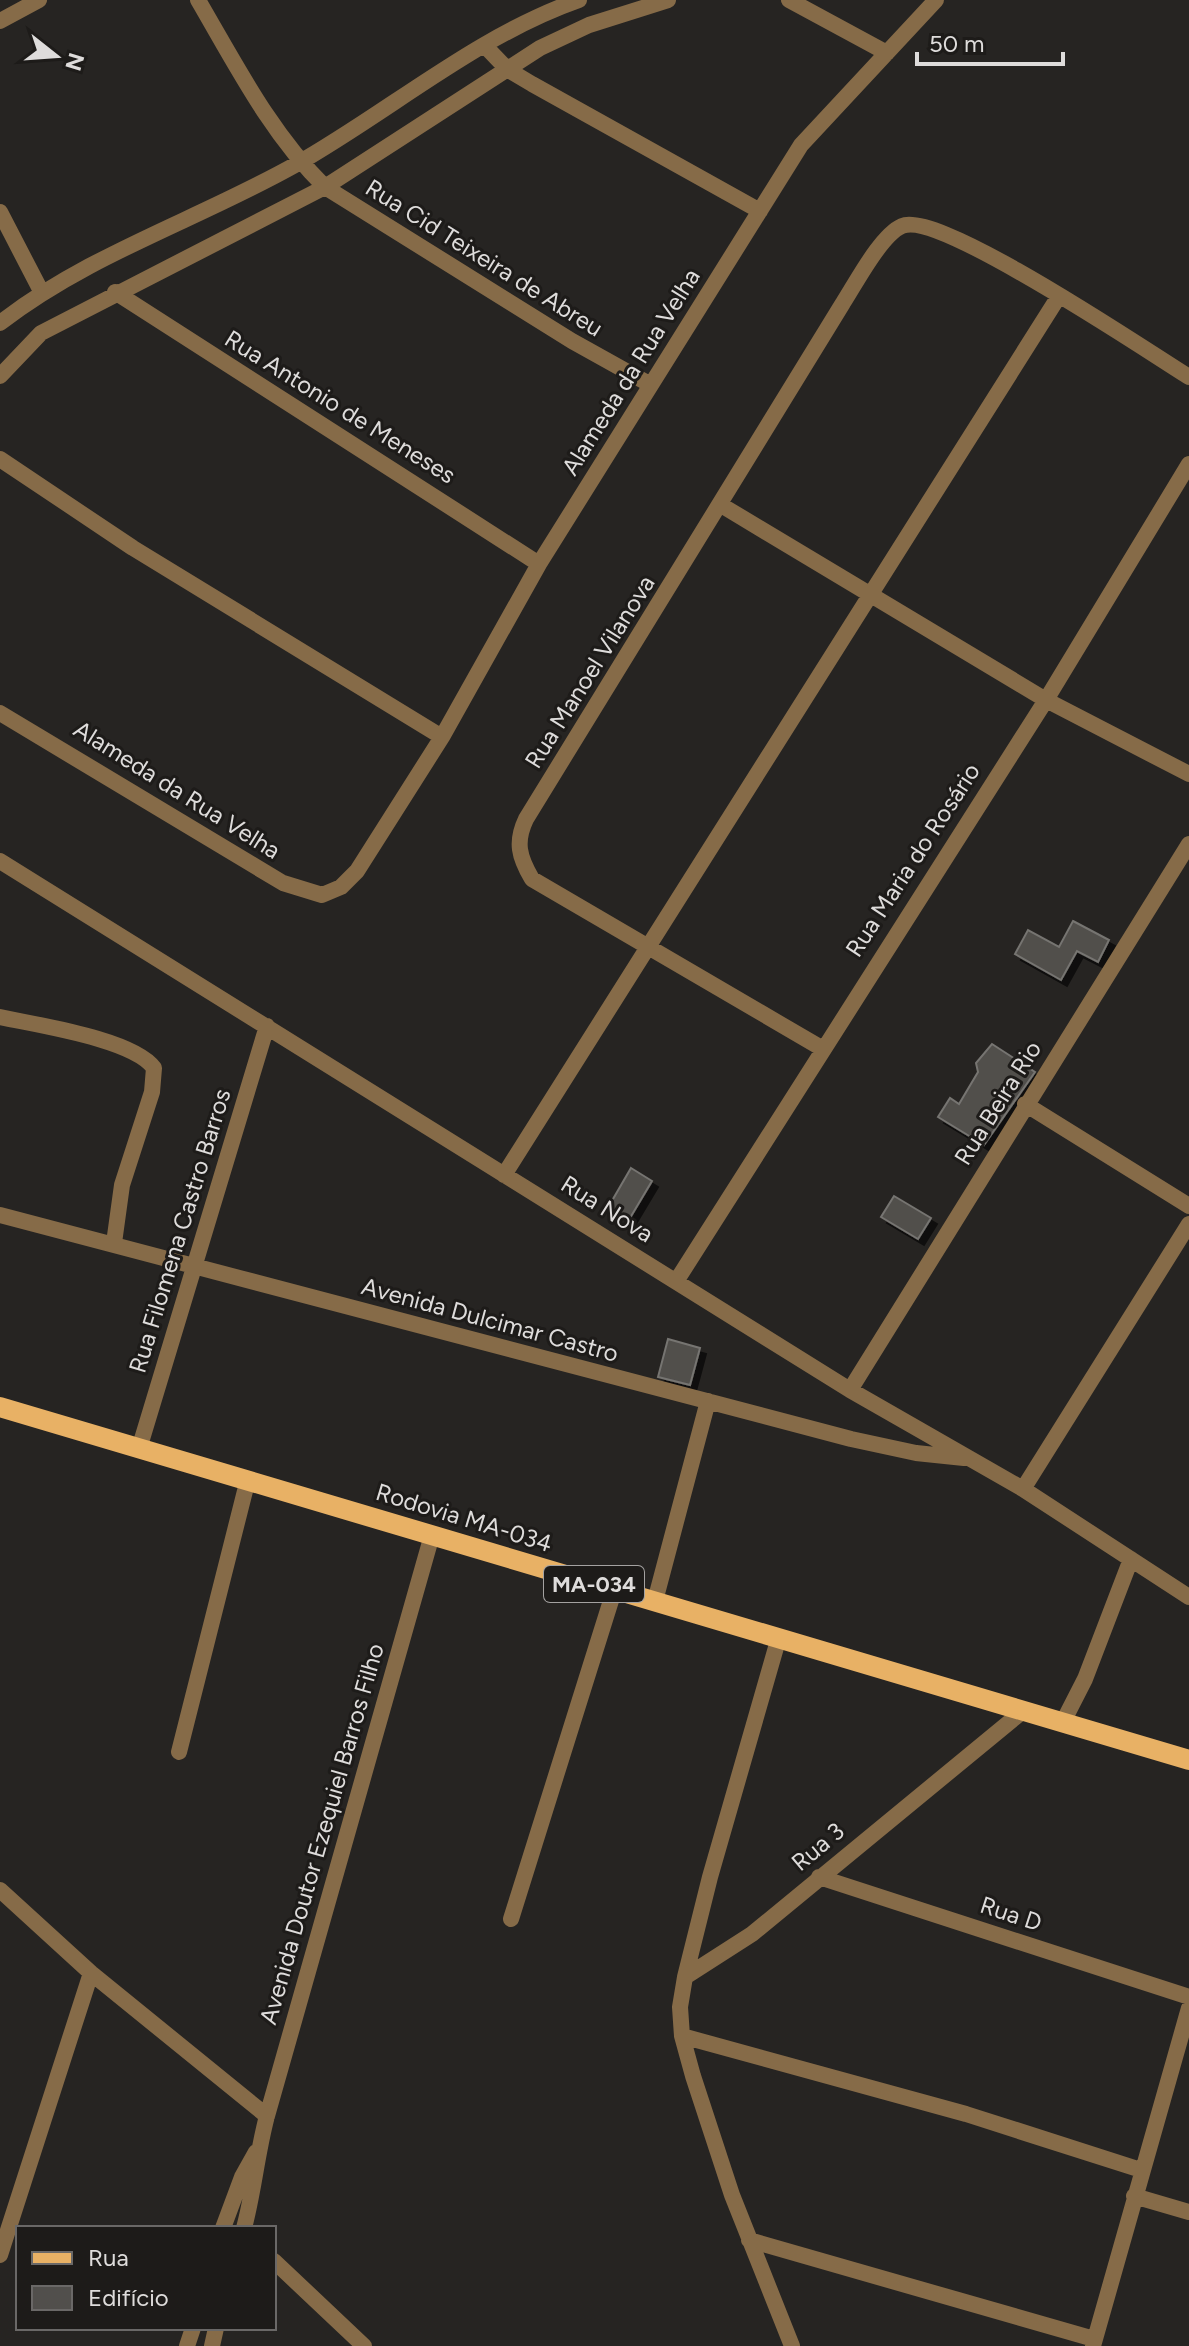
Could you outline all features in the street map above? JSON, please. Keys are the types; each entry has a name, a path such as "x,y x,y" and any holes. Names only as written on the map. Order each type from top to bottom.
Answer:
{"main road":[{"name":"Rodovia MA-034","path":"0,1407 247,1483 1189,1760"}],"street":[{"path":"0,21 39,0"},
{"name":"Rua Cid Teixeira de Abreu","path":"198,0 299,163 325,187 572,341 651,385"},
{"path":"0,376 41,333 115,292 325,187 540,48 589,25 668,0"},
{"path":"789,0 887,53"},
{"name":"Alameda da Rua Velha","path":"0,713 283,883 322,895 333,892 357,871 442,737 539,564 801,145 936,0"},
{"path":"0,323 41,291 299,163 485,46 575,1"},
{"path":"485,46 507,69 640,147 760,211"},
{"path":"0,212 41,291"},
{"name":"Rua Manoel Vilanova","path":"823,1049 532,879 518,850 520,833 881,246 903,225 917,223 960,240 1059,296"},
{"name":"Rua Antonio de Meneses","path":"115,292 539,564"},
{"path":"504,1175 872,597 1059,296 1189,377"},
{"path":"0,459 133,548 442,737"},
{"name":"Rua Maria do Rosário","path":"677,1280 1046,700 1189,464"},
{"path":"721,505 1046,700 1189,774"},
{"name":"Rua Beira Rio","path":"850,1390 1189,844"},
{"name":"Rua Nova","path":"0,861 850,1390 1023,1489 1189,1597"},
{"path":"0,1017 122,1048 148,1060 154,1068 152,1092 122,1185 114,1243"},
{"name":"Rua Filomena Castro Barros","path":"139,1449 267,1026"},
{"path":"1025,1104 1189,1206"},
{"name":"Avenida Dulcimar Castro","path":"0,1215 903,1451 970,1458"},
{"path":"1023,1489 1189,1224"},
{"path":"655,1601 708,1401"},
{"path":"179,1752 247,1483"},
{"name":"Avenida Doutor Ezequiel Barros Filho","path":"245,2226 257,2180 259,2147 267,2116 432,1535"},
{"path":"1063,1722 1085,1679 1131,1559"},
{"path":"511,1919 614,1591"},
{"path":"779,1637 710,1877 680,2007 682,2036 715,2147 792,2346"},
{"name":"Rua 3","path":"685,1977 752,1934 1023,1711"},
{"name":"Rua D","path":"819,1877 1189,1997"},
{"path":"0,1890 91,1973 267,2116"},
{"path":"0,2255 91,1973"},
{"path":"749,2240 1094,2342 1189,2008"},
{"path":"682,2036 966,2114 1141,2170"},
{"name":"Avenida Doutor Ezequiel Barros Filho","path":"224,2226 242,2177 259,2147"},
{"path":"1134,2196 1189,2212"},
{"path":"276,2263 364,2346"}],"building":[{"path":"1073,921 1109,940 1098,962 1077,951 1061,980 1015,954 1028,930 1059,947"},
{"path":"992,1044 1035,1072 984,1145 938,1117 950,1098 959,1104 978,1072 976,1063"},
{"path":"631,1168 652,1181 630,1218 609,1206"},
{"path":"894,1196 931,1218 918,1239 881,1217"},
{"path":"668,1339 700,1348 690,1385 658,1377"}]}
